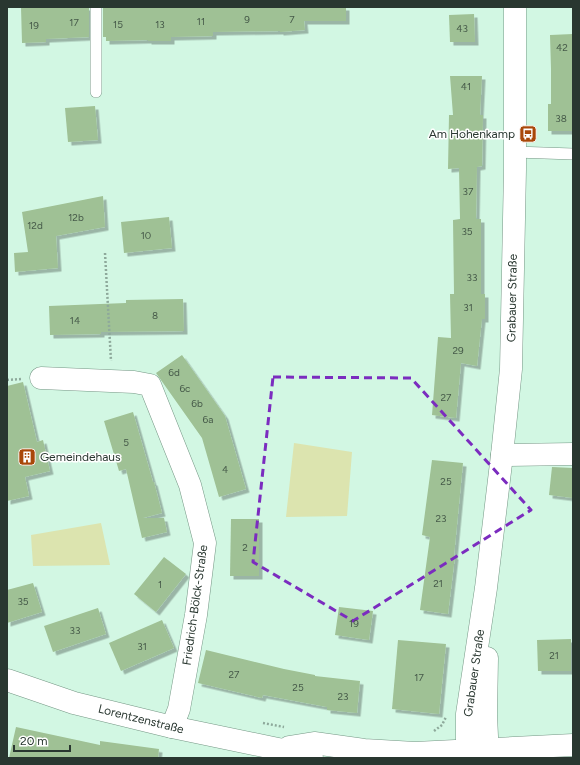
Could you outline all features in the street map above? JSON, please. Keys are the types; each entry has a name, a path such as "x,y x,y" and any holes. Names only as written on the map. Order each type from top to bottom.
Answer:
{"main road":[{"name":"Grabauer Straße","path":"477,754 486,715 486,588 511,369 515,152 515,7"},
{"name":"Friedrich-Bölck-Straße","path":"41,378 134,382 150,385 190,485 205,543 196,615 179,709 172,727"},
{"path":"502,455 573,454"},
{"name":"Lorentzenstraße","path":"7,680 74,703 172,727 278,749 312,758"},
{"name":"Lorentzenstraße","path":"278,749 314,744 364,750 477,754 573,745"}],"lane":[{"path":"96,7 96,92"},
{"path":"515,152 573,154"}],"path":[{"path":"105,253 112,381"}],"highlighted area":[{"path":"273,377 411,378 531,510 353,621 253,562"}],"green space":[{"path":"294,443 352,452 347,516 286,517"},
{"path":"101,523 110,565 33,566 31,535"}],"building":[{"path":"21,7 89,7 89,37 46,39 46,42 22,43"},
{"path":"103,7 346,7 346,21 304,21 305,30 280,32 213,32 213,36 171,37 171,41 106,41 106,37 103,37"},
{"path":"474,14 475,42 450,42 449,15"},
{"path":"573,34 573,131 548,131 548,104 551,104 550,35"},
{"path":"450,76 482,76 480,115 483,115 482,166 477,167 476,219 481,219 481,294 485,294 485,319 482,319 477,366 461,363 456,418 432,415 438,337 451,338 450,294 454,294 453,220 460,219 459,168 448,169 449,115 453,115"},
{"path":"95,106 98,140 68,142 65,108"},
{"path":"103,196 105,227 56,236 58,268 15,272 14,253 28,252 22,212"},
{"path":"169,217 172,248 124,253 121,222"},
{"path":"183,299 184,331 101,332 101,334 50,335 49,306 126,303 126,300"},
{"path":"182,355 225,416 246,489 219,497 202,438 156,373"},
{"name":"Gemeindehaus","path":"23,382 37,442 43,440 50,471 25,477 29,496 7,501 7,386"},
{"path":"133,412 162,513 143,518 164,518 167,532 142,538 126,469 119,471 104,421"},
{"path":"432,460 463,463 455,556 448,614 420,610 430,537 422,535"},
{"path":"552,467 573,468 573,498 549,495"},
{"path":"231,519 259,519 259,576 230,576"},
{"path":"164,557 186,574 156,612 134,594"},
{"path":"33,583 42,612 7,623 7,590"},
{"path":"339,607 373,611 369,640 335,635"},
{"path":"98,608 106,634 53,652 44,626"},
{"path":"162,620 174,648 121,671 109,643"},
{"path":"571,639 571,671 538,671 537,640"},
{"path":"398,640 446,644 439,714 392,709"},
{"path":"206,650 315,676 360,681 357,713 327,710 327,707 263,695 262,698 198,683"},
{"path":"16,727 100,745 100,741 159,749 158,758 9,758"}],"place":[{"name":"Am Hohenkamp","path":"528,134"},
{"name":"Gemeindehaus","path":"27,457"}]}
